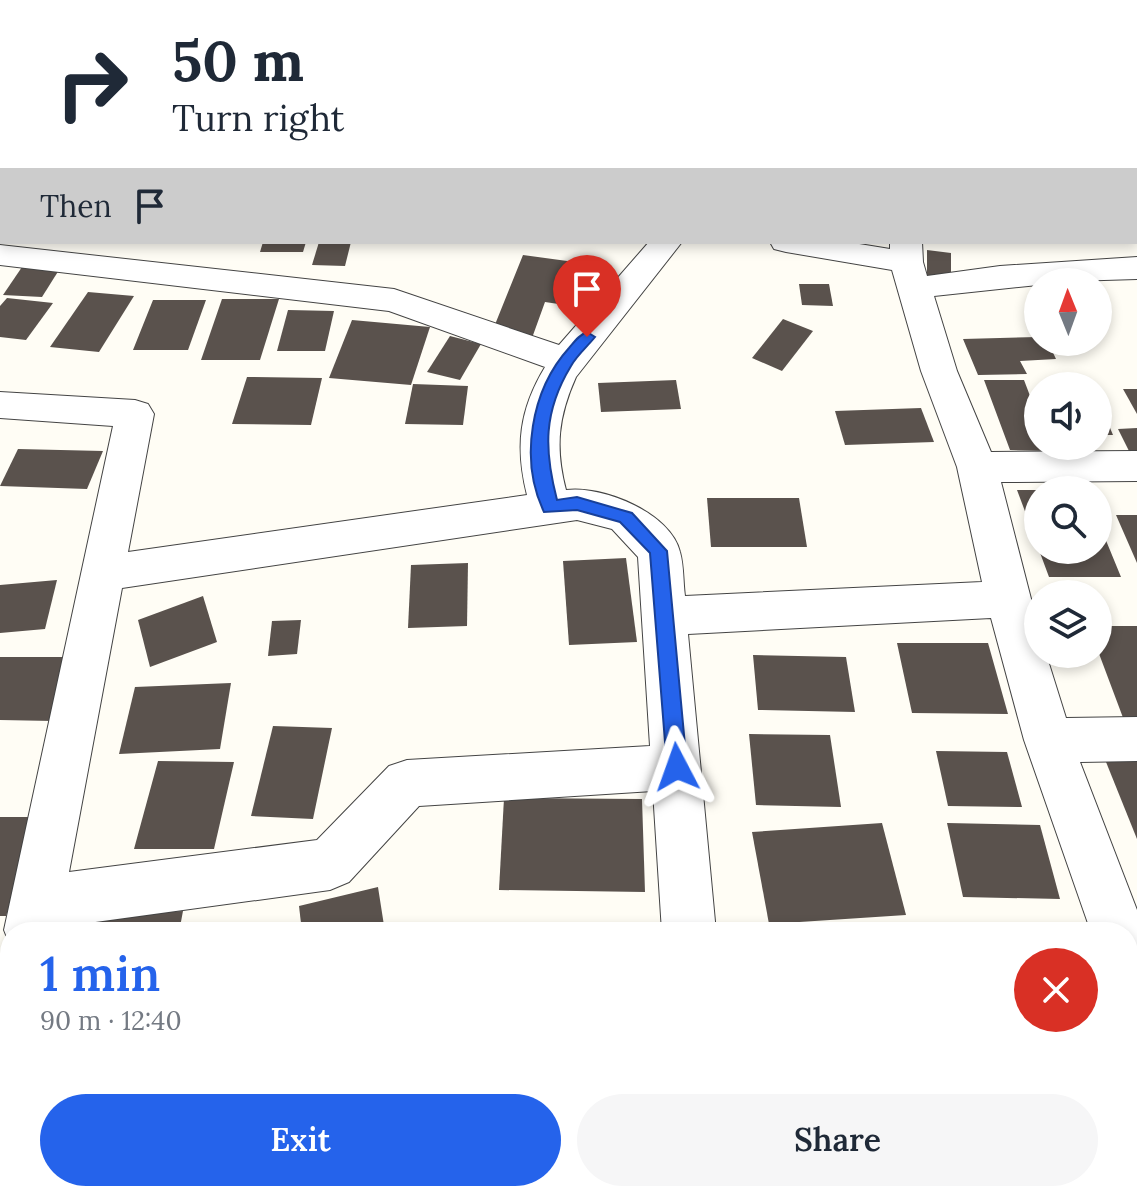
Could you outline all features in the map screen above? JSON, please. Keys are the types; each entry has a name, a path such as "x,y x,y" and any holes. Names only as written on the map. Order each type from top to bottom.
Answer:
{"street":[{"path":"550,507 539,464 539,428 552,388 566,361 651,265 665,244"},
{"path":"797,244 1000,277 1137,268"},
{"path":"0,255 394,300 566,361"},
{"path":"909,264 939,371 977,467 1008,599 1048,740 1114,922"},
{"path":"0,405 135,414 34,918 330,864 407,783 677,767"},
{"path":"977,467 1137,466"},
{"path":"103,573 577,504 626,517 659,551 688,922"},
{"path":"666,616 1008,599"},
{"path":"1048,740 1137,739"}],"building":[{"path":"262,244 305,244 303,252 260,252"},
{"path":"318,244 350,244 345,266 312,265"},
{"path":"927,250 951,253 951,282 927,278"},
{"path":"523,255 604,266 597,289 578,287 572,306 545,302 532,338 492,332"},
{"path":"22,267 59,270 42,297 3,295"},
{"path":"799,284 829,284 833,306 802,305"},
{"path":"88,292 134,296 99,352 50,347"},
{"path":"7,298 53,303 26,340 0,337 0,306"},
{"path":"222,299 279,299 260,360 201,360"},
{"path":"153,300 206,300 188,350 133,350"},
{"path":"288,310 334,311 325,351 277,351"},
{"path":"783,319 813,331 782,371 752,358"},
{"path":"352,320 430,327 411,385 329,378"},
{"path":"450,336 481,344 460,380 427,372"},
{"path":"1024,337 1024,356 1055,356 1056,359 1020,361 1026,372 1024,374 978,375 963,339"},
{"path":"247,377 322,378 311,425 232,424"},
{"path":"676,380 681,409 601,412 598,383"},
{"path":"984,380 1024,380 1024,450 1010,450"},
{"path":"413,384 468,386 463,425 405,424"},
{"path":"1123,389 1137,389 1137,414"},
{"path":"921,408 934,442 845,445 835,411"},
{"path":"1137,428 1137,454 1131,455 1118,429"},
{"path":"18,449 103,451 87,489 0,486"},
{"path":"1017,490 1024,490 1024,509"},
{"path":"707,498 799,498 807,547 711,547"},
{"path":"1116,515 1137,515 1137,563"},
{"path":"1112,555 1121,577 1049,577 1044,564 1112,564"},
{"path":"626,558 637,642 569,645 563,561"},
{"path":"468,563 467,626 408,628 411,565"},
{"path":"57,580 45,629 0,633 0,585"},
{"path":"203,596 217,642 150,667 138,620"},
{"path":"301,620 297,654 268,656 272,621"},
{"path":"1112,626 1137,626 1137,722 1125,723 1104,668 1112,668"},
{"path":"897,643 988,643 1008,714 912,713"},
{"path":"753,655 846,657 855,712 758,710"},
{"path":"0,657 76,657 53,721 0,720"},
{"path":"231,683 220,749 119,754 135,687"},
{"path":"273,726 332,728 313,819 251,816"},
{"path":"749,734 830,735 841,807 756,805"},
{"path":"936,751 1007,752 1022,807 948,806"},
{"path":"1137,755 1137,839 1104,757"},
{"path":"158,761 234,762 214,849 134,849"},
{"path":"504,798 642,799 645,892 499,890"},
{"path":"0,817 40,817 6,916 0,916"},
{"path":"882,823 906,915 769,922 752,832"},
{"path":"947,823 1040,825 1060,899 963,897"},
{"path":"378,887 383,922 301,922 299,906"},
{"path":"183,911 181,922 86,922 88,915"}],"route":[{"path":"587,337 566,361 552,388 539,428 539,464 550,507 577,504 626,517 659,551 677,767"}]}
